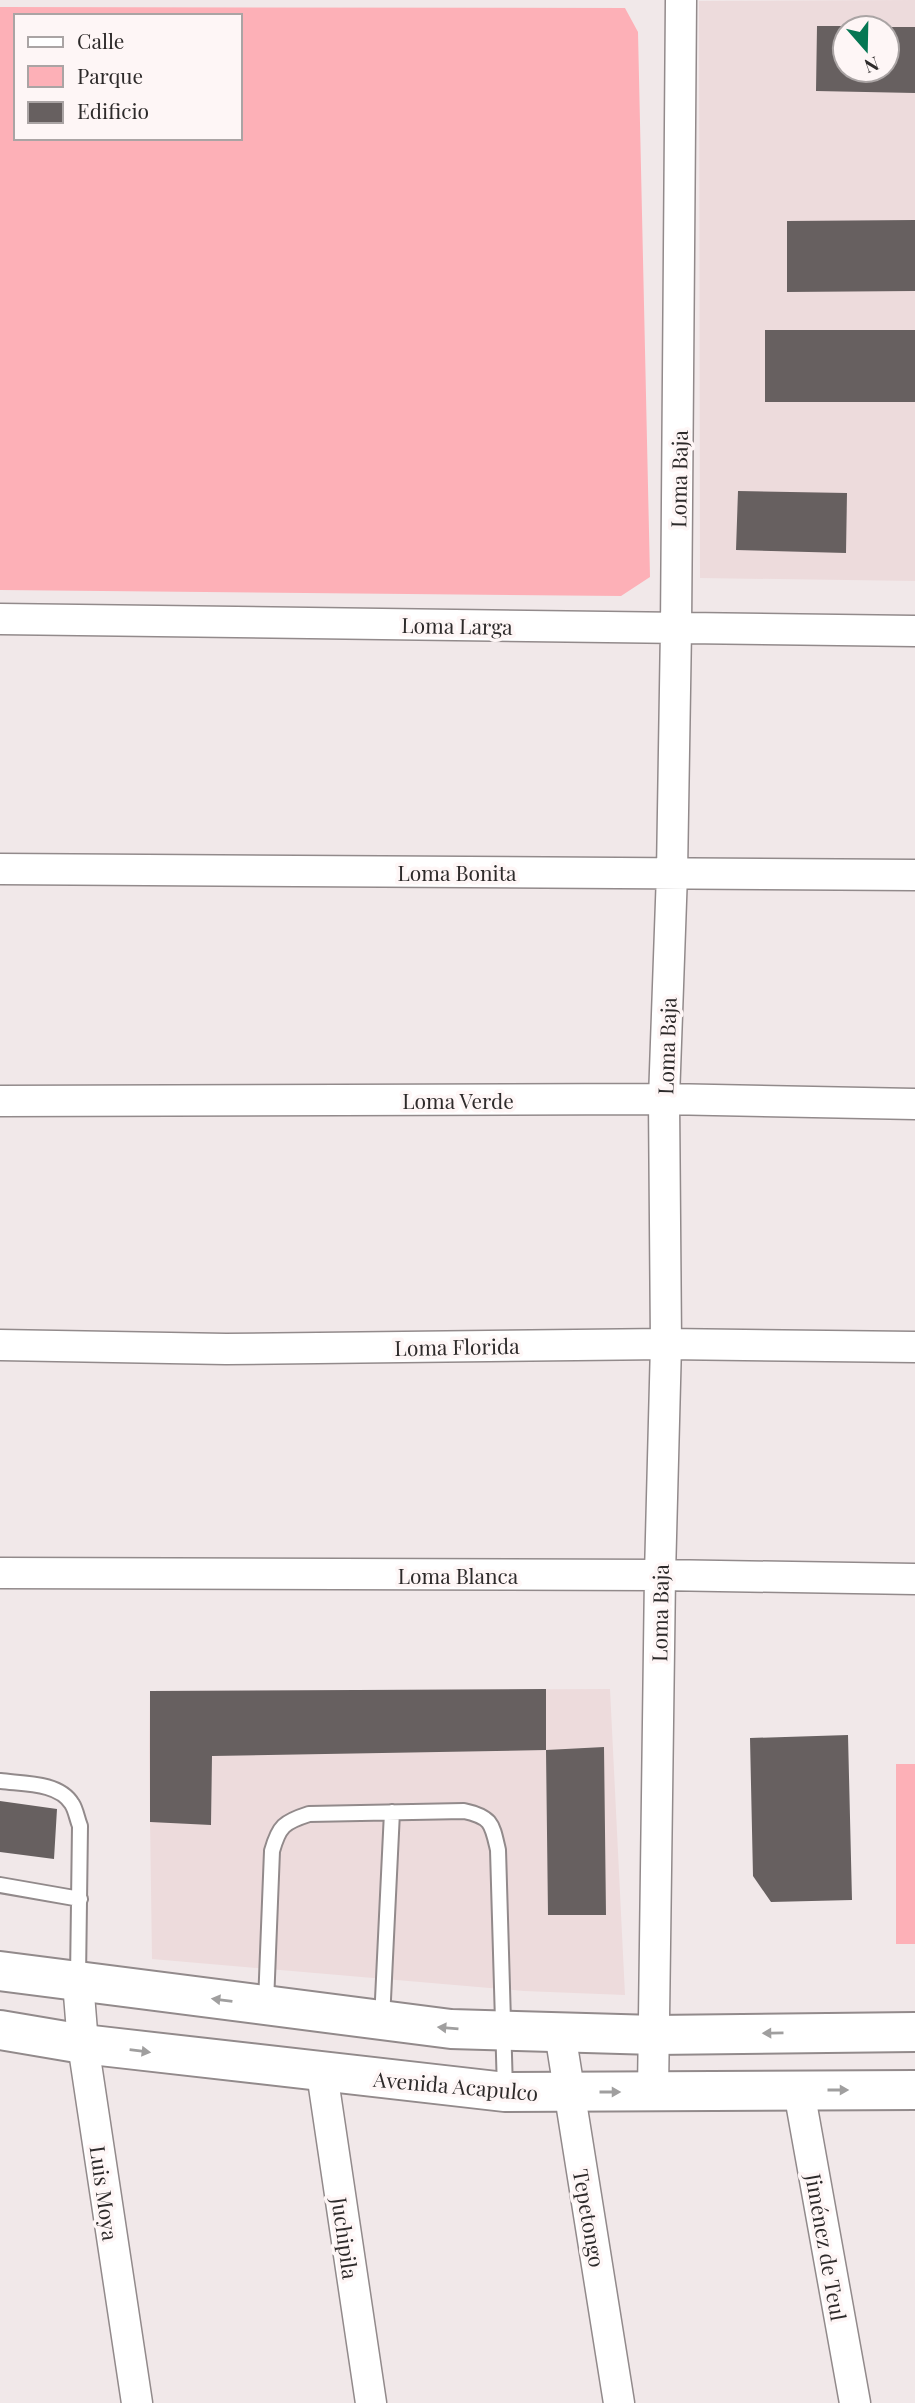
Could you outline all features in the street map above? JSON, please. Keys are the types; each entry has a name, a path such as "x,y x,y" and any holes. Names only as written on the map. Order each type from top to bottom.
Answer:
{"main road":[{"path":"0,1971 451,2029 655,2035 915,2032"},
{"name":"Avenida Acapulco","path":"0,2030 83,2044 505,2092 915,2090"}],"street":[{"name":"Loma Baja","path":"653,2092 666,1344 664,1099 672,873 676,628 681,0"},
{"name":"Loma Larga","path":"0,619 915,631"},
{"name":"Loma Bonita","path":"0,869 915,875"},
{"name":"Loma Verde","path":"0,1101 664,1099 915,1104"},
{"name":"Loma Florida","path":"0,1345 240,1349 666,1344 915,1347"},
{"name":"Loma Blanca","path":"0,1573 915,1579"},
{"name":"Luis Moya","path":"78,1982 83,2044 137,2403"},
{"name":"Tepetongo","path":"560,2033 619,2403"},
{"name":"Juchipila","path":"322,2073 371,2403"},
{"name":"Jiménez de Teul","path":"799,2091 855,2403"}],"lane":[{"path":"0,1781 46,1786 64,1794 73,1805 79,1826 78,1982"},
{"path":"266,2006 272,1852 277,1832 288,1821 309,1814 464,1811 482,1815 493,1829 498,1850 505,2092"},
{"path":"382,2020 392,1812"},
{"path":"0,1885 80,1899"}],"shaded area":[{"path":"915,0 915,581 700,578 699,1"},
{"path":"610,1689 625,1995 524,1991 152,1959 150,1691"}],"green space":[{"path":"0,7 625,8 638,32 650,577 621,596 0,590"},
{"path":"896,1764 915,1764 915,1944 896,1944"}],"building":[{"path":"817,26 831,26 831,84 901,84 901,27 915,27 915,93 816,91"},
{"path":"915,220 915,291 787,292 787,221"},
{"path":"765,330 915,330 915,402 765,402"},
{"path":"738,491 847,493 846,553 736,550"},
{"path":"546,1689 546,1750 212,1756 211,1825 150,1822 150,1691"},
{"path":"848,1735 852,1900 771,1902 753,1876 750,1738"},
{"path":"604,1747 606,1915 548,1915 546,1750"},
{"path":"0,1801 57,1809 54,1859 0,1852"}]}
